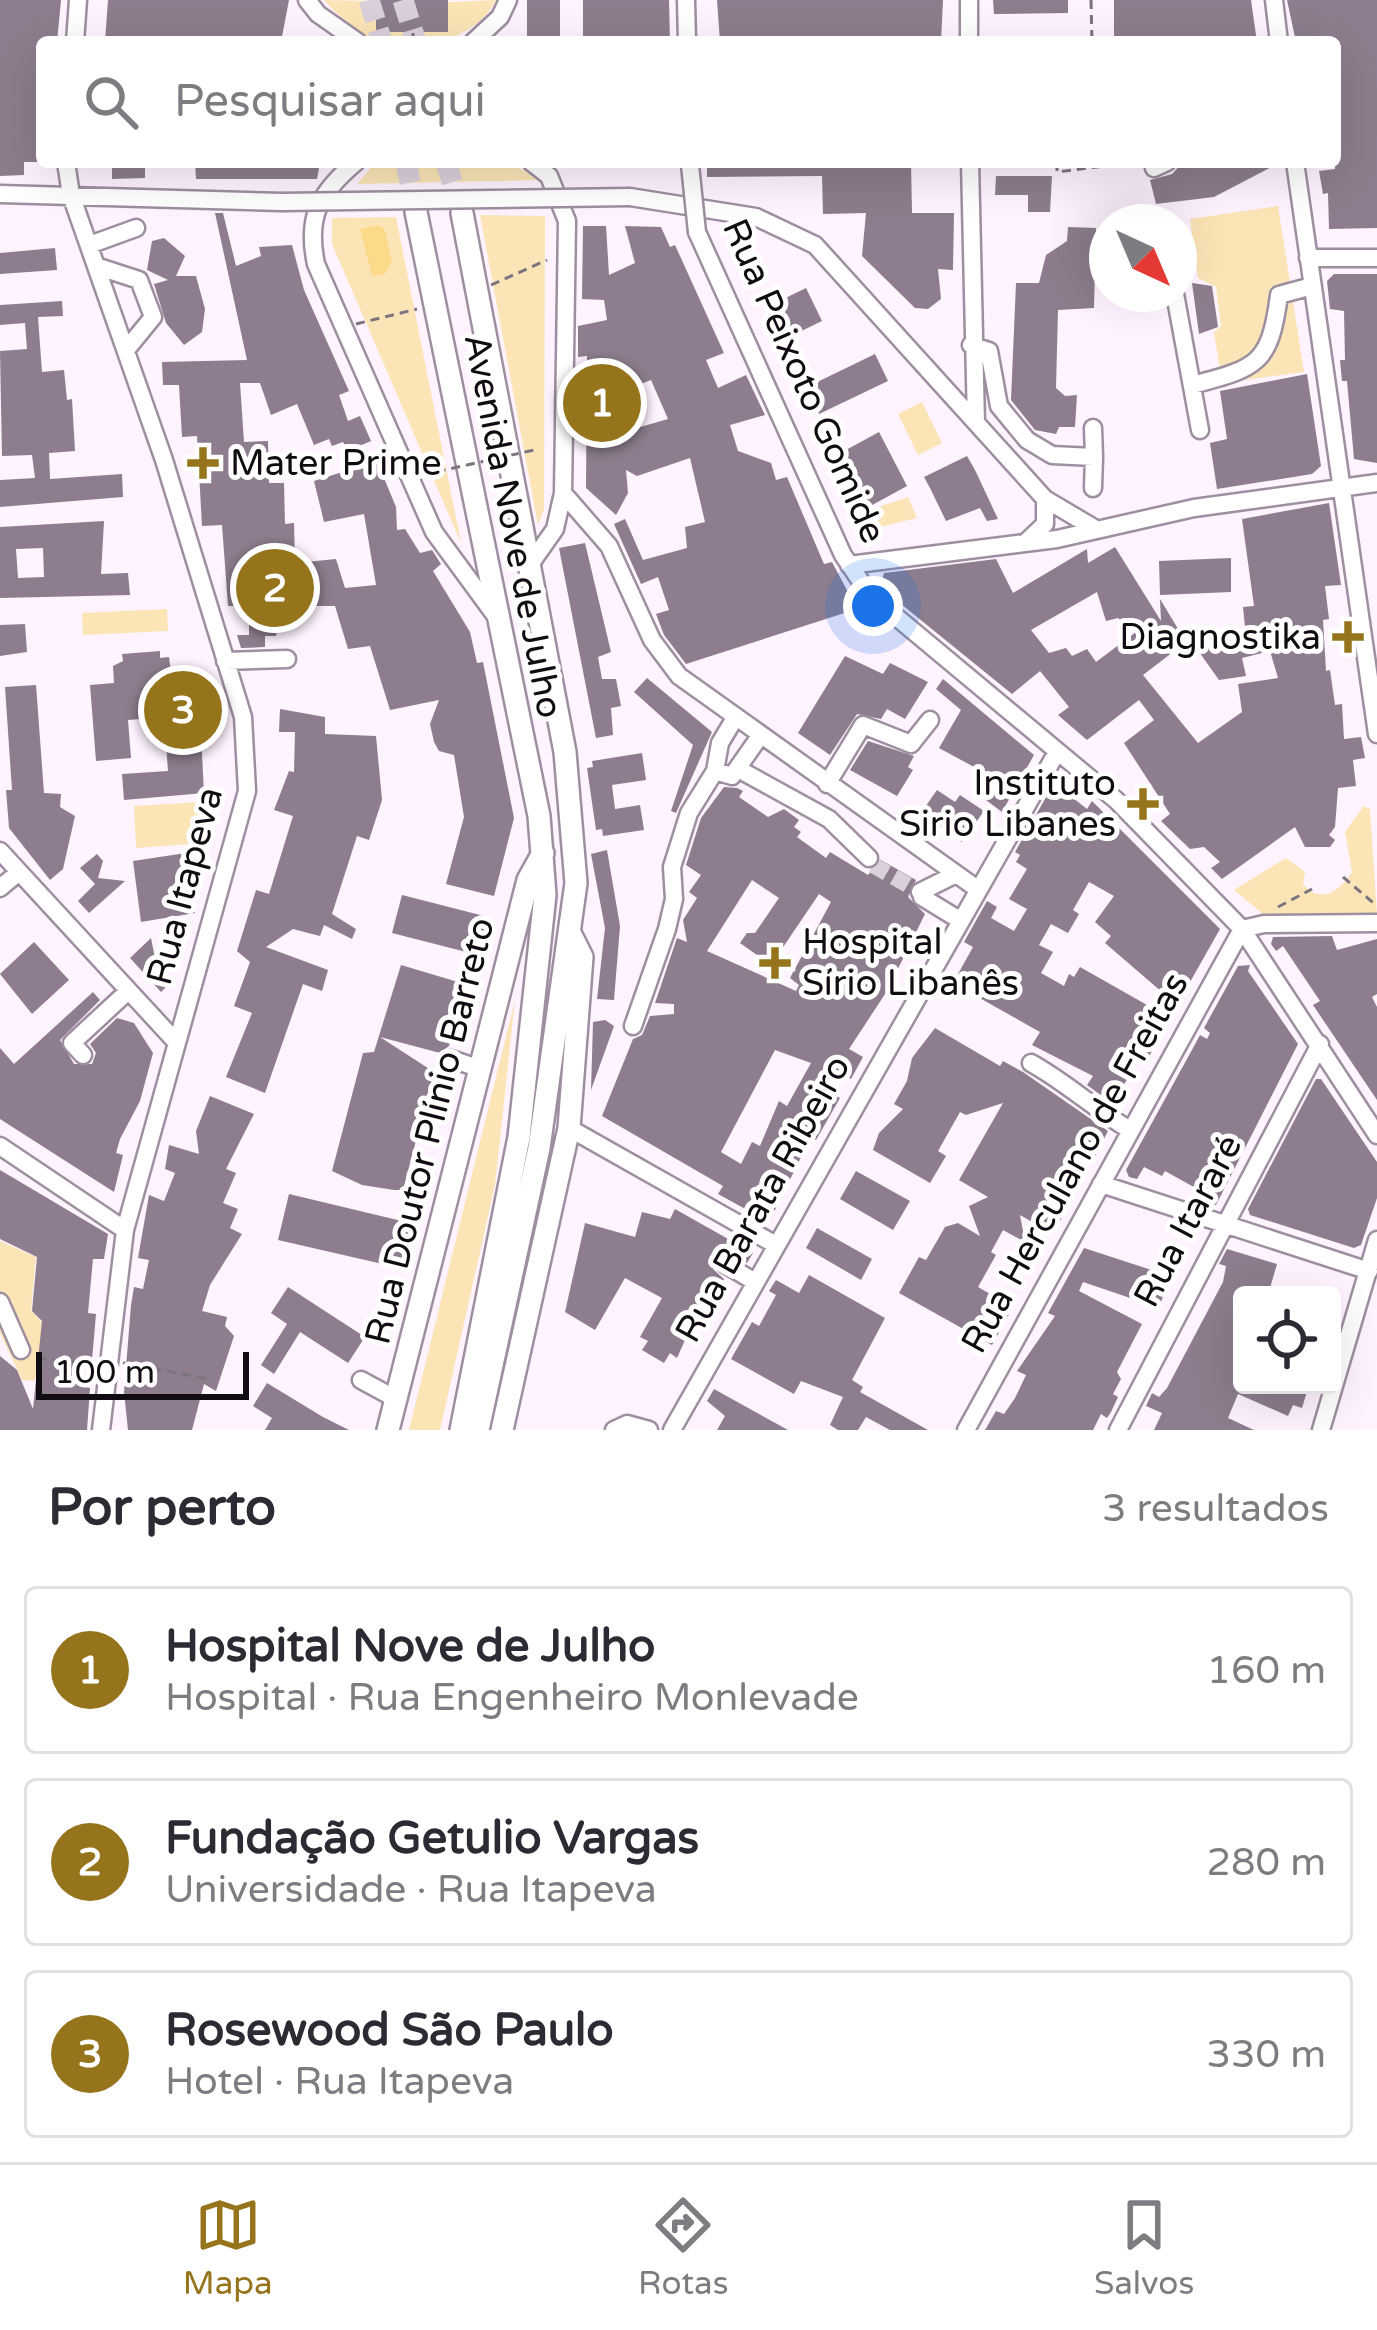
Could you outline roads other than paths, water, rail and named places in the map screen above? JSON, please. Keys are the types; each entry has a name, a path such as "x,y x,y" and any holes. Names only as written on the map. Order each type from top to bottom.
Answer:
{"main road":[{"name":"Avenida Nove de Julho","path":"416,212 544,853 545,895 505,1216 461,1430"},
{"name":"Avenida Nove de Julho","path":"462,213 565,752 575,848 570,932 582,957 568,1128 502,1430"},
{"name":"Rua Doutor Plínio Barreto","path":"388,1430 527,880 544,853"},
{"path":"478,1430 517,1259 570,932"}],"street":[{"path":"76,36 79,0"},
{"path":"307,0 317,14 349,36"},
{"path":"479,36 500,17 508,0"},
{"path":"686,0 687,36"},
{"path":"969,0 969,36"},
{"path":"1274,0 1279,36"},
{"name":"Rua Itapeva","path":"67,168 71,195 92,244 248,740 247,791 125,1230 114,1364 101,1430"},
{"path":"350,168 316,203 310,237 316,264 434,532 497,617"},
{"path":"530,566 555,529 563,493 567,221 549,176 539,168"},
{"name":"Rua Peixoto Gomide","path":"691,168 697,232 849,565 892,619 1116,800 1242,929 1377,1135"},
{"path":"970,168 976,423"},
{"path":"1296,168 1376,722"},
{"path":"0,194 266,202 630,197 756,217 815,245 1045,499 1094,528"},
{"path":"92,244 136,228"},
{"path":"1308,258 1377,258"},
{"path":"99,267 139,280 153,317 126,350"},
{"path":"1192,385 1240,372 1260,360 1274,342 1279,295 1312,286"},
{"path":"1178,312 1199,430"},
{"path":"971,345 989,351 999,406 1028,440 1052,455 1094,458"},
{"path":"1093,428 1093,488"},
{"path":"1002,452 1011,439 1028,440"},
{"path":"849,565 1025,542 1340,484 1377,483"},
{"path":"563,493 616,559 669,665 735,718 976,888"},
{"path":"1025,542 1045,524 1045,499"},
{"path":"555,529 592,525"},
{"path":"225,661 286,659"},
{"path":"633,1026 667,929 674,899 672,867 689,813 735,718"},
{"path":"827,784 863,725 911,744 930,720"},
{"path":"716,762 732,776 760,736"},
{"name":"Rua Barata Ribeiro","path":"672,1430 958,919 1057,752"},
{"path":"740,764 829,819 871,862 871,814"},
{"path":"0,851 126,993 177,1043"},
{"path":"0,888 19,872"},
{"path":"956,874 921,894 958,919"},
{"path":"1242,929 1264,924 1377,923"},
{"name":"Rua Herculano de Freitas","path":"966,1430 1242,929"},
{"path":"72,1043 126,993"},
{"name":"Rua Itararé","path":"1118,1430 1320,1045"},
{"path":"451,1059 481,1069"},
{"path":"1031,1063 1067,1083 1075,1098 1130,1130"},
{"path":"568,1128 776,1245"},
{"path":"0,1146 125,1230"},
{"path":"1101,1184 1369,1271"},
{"path":"1321,1430 1377,1240"},
{"path":"726,1271 752,1287"},
{"path":"0,1302 21,1350"},
{"path":"361,1380 396,1399"},
{"path":"614,1430 627,1424 650,1430"}],"tunnel":[{"path":"369,0 380,36"},
{"path":"403,0 414,36"},
{"path":"407,168 416,212"},
{"path":"448,168 462,213"},
{"path":"873,865 920,892"}],"place":[{"name":"Hospital Nove de Julho","path":"602,403"},
{"name":"Mater Prime","path":"203,463"},
{"name":"Fundação Getulio Vargas","path":"275,588"},
{"name":"Diagnostika","path":"1348,637"},
{"name":"Rosewood São Paulo","path":"183,710"},
{"name":"Instituto Sirio Libanes","path":"1143,804"},
{"name":"Hospital Sírio Libanês","path":"775,963"}]}
